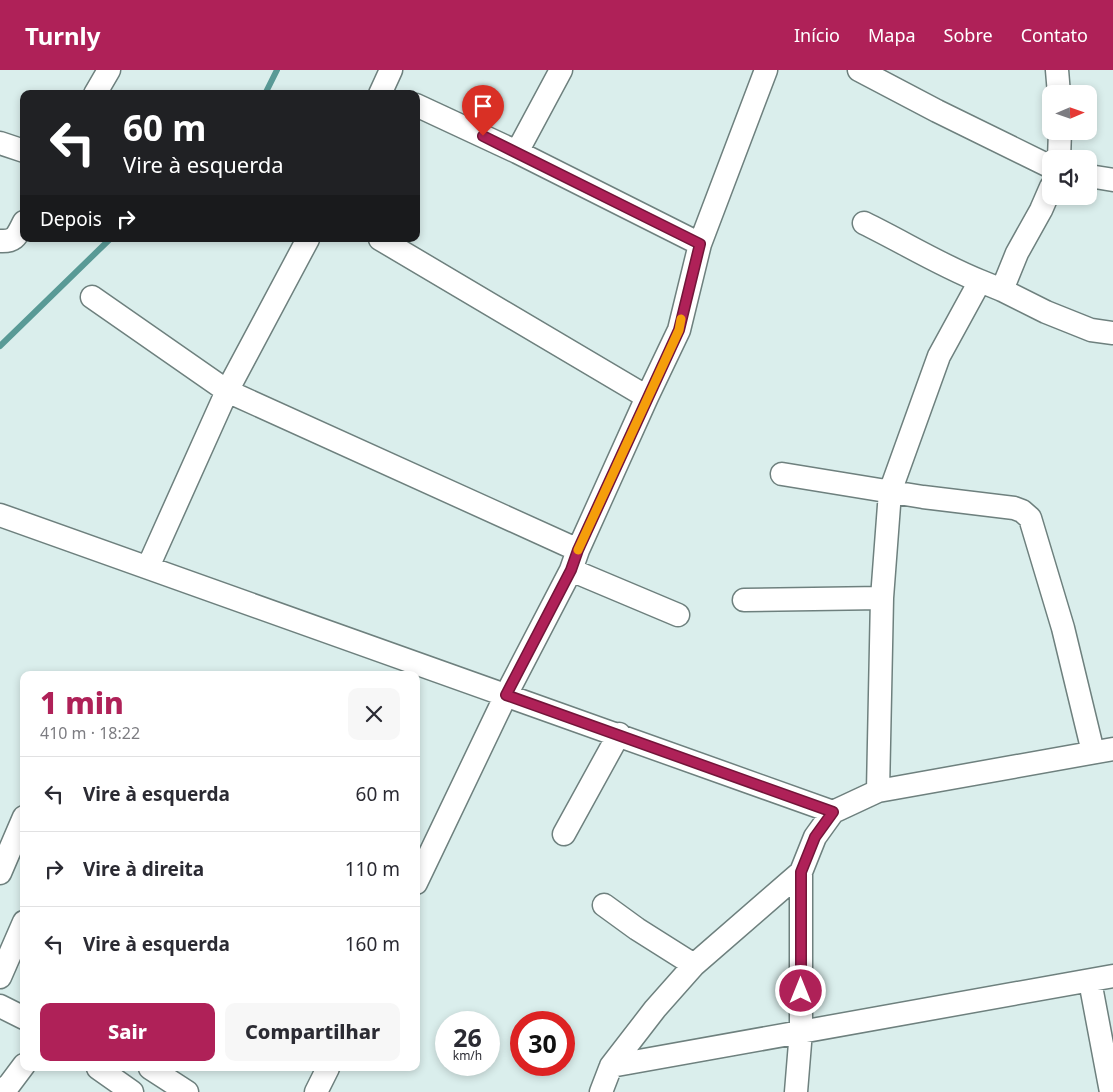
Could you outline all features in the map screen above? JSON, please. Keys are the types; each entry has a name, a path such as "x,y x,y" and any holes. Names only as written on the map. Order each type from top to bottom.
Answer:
{"street":[{"path":"97,90 109,70"},
{"path":"517,152 561,70"},
{"path":"859,70 1042,163"},
{"path":"1057,70 1058,85"},
{"path":"420,875 506,695 574,560 679,330 700,244 761,72"},
{"path":"420,107 517,152 700,244"},
{"path":"0,144 20,149"},
{"path":"1097,177 1113,180"},
{"path":"1002,290 1017,253 1043,205"},
{"path":"864,223 960,273 1002,290 1046,312 1091,330 1113,333"},
{"path":"0,241 9,242 16,237 20,230"},
{"path":"148,567 227,391 306,242"},
{"path":"385,242 647,397"},
{"path":"878,791 882,598 890,492 939,356 980,281"},
{"path":"92,297 227,391 574,560 678,614"},
{"path":"782,474 890,492 1014,508 1022,511 1030,518 1103,751 878,791 833,812 815,837 801,872 801,1031 796,1092"},
{"path":"0,514 833,812"},
{"path":"744,600 882,598"},
{"path":"564,834 619,734"},
{"path":"0,873 20,826"},
{"path":"601,1092 611,1066 655,1009 694,964 801,872"},
{"path":"604,905 637,929 694,964"},
{"path":"0,977 20,931"},
{"path":"611,1066 1113,976"},
{"path":"1090,981 1111,1092"},
{"path":"0,1006 20,1016"},
{"path":"0,1092 9,1085 20,1070"},
{"path":"102,1071 132,1092"},
{"path":"155,1071 187,1092"},
{"path":"316,1092 326,1071"}],"waterway":[{"path":"267,90 277,70"},
{"path":"0,346 107,242"}],"slow traffic":[{"path":"578,550 679,330 681,319"}],"route":[{"path":"483,136 700,244 679,330 631,431 571,570 506,695 833,812 815,837 801,872 801,991"}]}
